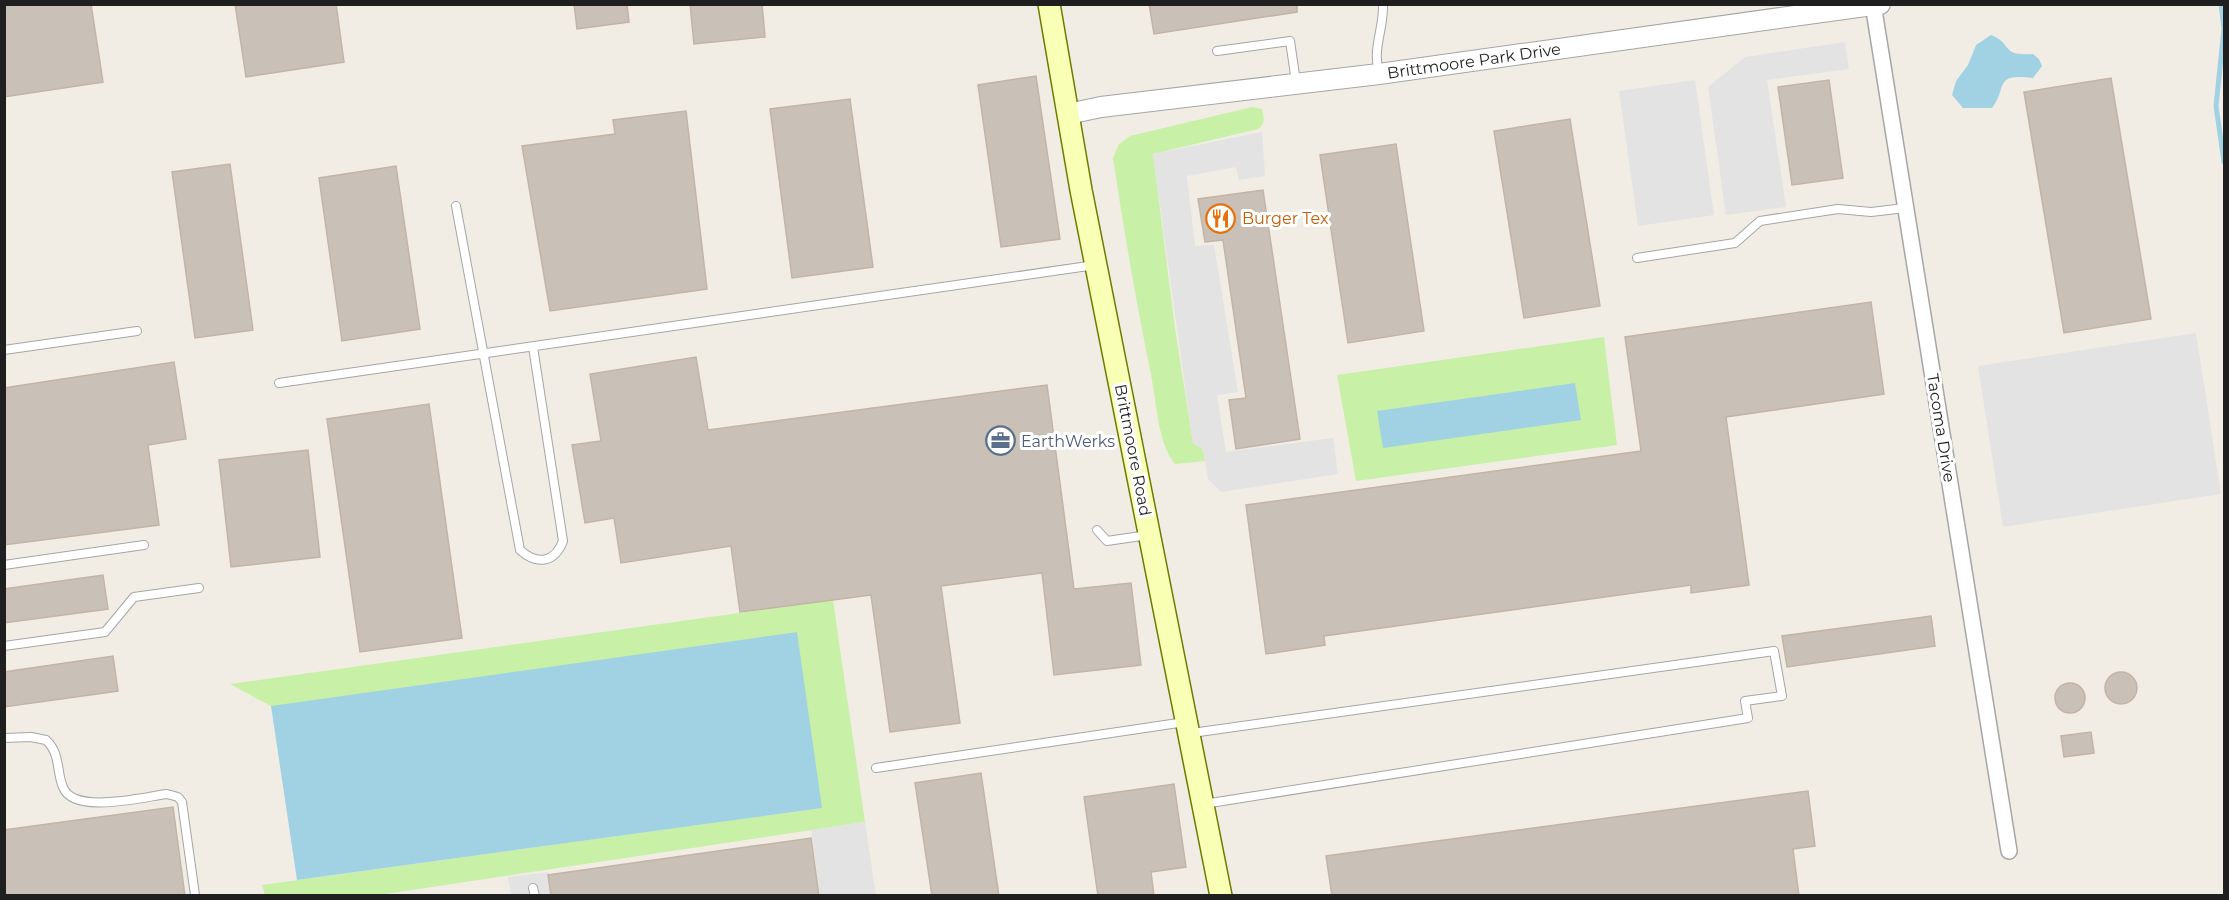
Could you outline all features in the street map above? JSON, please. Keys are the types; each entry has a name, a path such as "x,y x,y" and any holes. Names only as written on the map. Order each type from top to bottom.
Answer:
{"main road":[{"name":"Brittmoore Road","path":"1049,4 1096,265 1221,896"}],"street":[{"name":"Brittmoore Park Drive","path":"1068,114 1101,107 1379,74 1875,5"},
{"name":"Tacoma Drive","path":"1875,5 1905,208 2009,851"}],"lane":[{"path":"1379,74 1376,61 1377,40 1383,4"},
{"path":"1216,51 1290,41 1296,84"},
{"path":"456,206 486,354 520,550 536,560 545,561 555,557 563,541 532,346"},
{"path":"1637,258 1735,243 1760,221 1838,209 1871,212 1905,208"},
{"path":"279,383 1096,265"},
{"path":"4,350 137,331"},
{"path":"1097,530 1107,541 1149,535"},
{"path":"4,564 144,545"},
{"path":"4,646 105,632 134,597 199,588"},
{"path":"876,768 1774,651 1782,696 1745,701 1748,718 1203,804"},
{"path":"4,738 31,737 46,740 58,758 63,787 68,796 87,804 167,794 178,797 182,802 195,895"}],"green space":[{"path":"1252,107 1262,109 1263,123 1258,129 1153,154 1175,328 1193,443 1203,449 1205,461 1175,464 1165,446 1159,424 1113,158 1119,144 1130,136"},
{"path":"1604,337 1617,445 1356,481 1337,375"},
{"path":"833,600 865,822 379,895 265,895 262,885 821,808 271,706 230,684"}],"shaded area":[{"path":"1845,42 1849,69 1767,80 1786,207 1726,215 1708,87 1745,57"},
{"path":"1695,80 1714,215 1638,226 1619,91"},
{"path":"1262,132 1265,176 1239,180 1236,167 1187,176 1195,246 1214,245 1238,392 1217,395 1226,452 1333,438 1338,474 1221,492 1208,479 1203,449 1193,444 1153,154"},
{"path":"2196,333 2221,494 2003,527 1978,366"},
{"path":"865,822 876,895 820,895 811,830"},
{"path":"549,872 552,895 511,895 508,877"}],"water":[{"path":"1991,35 2015,53 2033,54 2042,66 2033,78 2012,78 2003,83 1992,108 1963,108 1952,95 1956,81 1968,65 1976,45"},
{"path":"1575,383 1581,420 1383,448 1377,411"},
{"path":"797,632 822,808 297,880 271,706"}],"building":[{"path":"4,4 91,4 103,82 4,97"},
{"path":"235,4 336,4 344,62 246,77"},
{"path":"574,4 627,4 629,22 577,29"},
{"path":"690,4 762,4 765,37 694,44"},
{"path":"1149,4 1297,4 1297,12 1154,34"},
{"path":"1036,76 1060,239 1001,247 978,85"},
{"path":"2111,78 2151,319 2064,333 2024,92"},
{"path":"1829,80 1843,178 1792,185 1778,87"},
{"path":"850,99 873,267 792,278 770,109"},
{"path":"686,111 707,289 550,311 522,146 615,134 613,120"},
{"path":"1570,119 1600,306 1524,318 1494,131"},
{"path":"1396,144 1424,331 1348,343 1320,155"},
{"path":"230,164 253,330 195,338 172,172"},
{"path":"396,166 420,329 342,341 319,178"},
{"path":"1263,190 1300,439 1236,449 1229,400 1246,398 1223,240 1205,242 1198,199"},
{"path":"1871,302 1884,394 1726,417 1749,585 1691,593 1691,585 1324,636 1325,645 1266,654 1246,505 1641,451 1625,337"},
{"path":"696,357 708,430 1047,385 1074,589 1131,583 1141,665 1054,675 1042,573 941,586 960,723 890,732 871,595 740,612 731,546 621,563 614,518 585,523 572,445 601,441 590,374"},
{"path":"174,362 186,439 148,445 159,525 4,545 4,388"},
{"path":"429,404 462,638 360,652 327,419"},
{"path":"308,450 320,557 231,567 219,460"},
{"path":"103,575 108,609 4,623 4,589"},
{"path":"1931,616 1935,646 1787,667 1782,636"},
{"path":"113,656 118,691 4,707 4,672"},
{"path":"2121,672 2133,676 2137,688 2133,700 2121,704 2109,700 2105,688 2109,676"},
{"path":"2070,683 2081,687 2085,698 2081,709 2070,713 2059,709 2055,698 2059,687"},
{"path":"2091,732 2094,753 2064,757 2061,736"},
{"path":"981,773 999,896 932,896 915,783"},
{"path":"1174,784 1186,867 1151,872 1154,896 1098,896 1084,797"},
{"path":"1808,791 1815,846 1793,849 1799,896 1332,896 1326,856"},
{"path":"173,807 185,896 4,896 4,830"},
{"path":"811,838 819,896 551,896 548,875"}],"waterway":[{"path":"2221,4 2224,29 2216,106 2224,162"}],"place":[{"name":"Burger Tex","path":"1221,218"},
{"name":"EarthWerks","path":"1000,441"}]}
